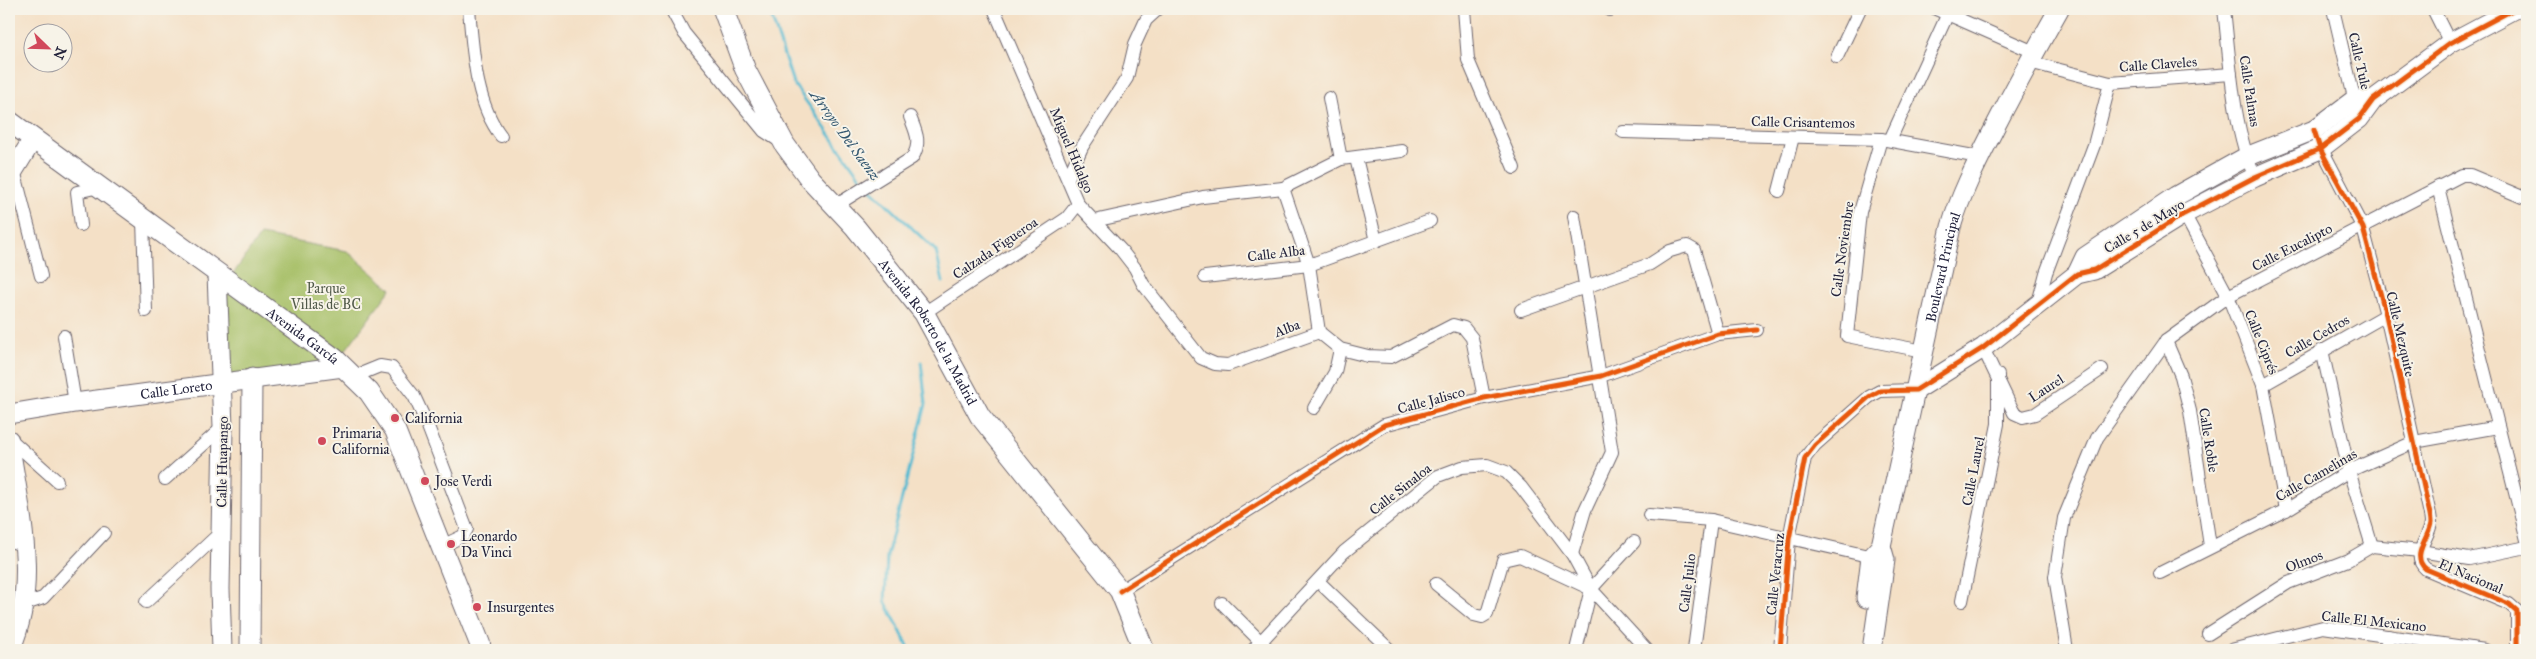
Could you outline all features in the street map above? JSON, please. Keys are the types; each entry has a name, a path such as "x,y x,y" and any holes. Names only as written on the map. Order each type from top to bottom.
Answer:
{"main road":[{"name":"Avenida Roberto de la Madrid","path":"723,9 744,69 785,145 810,179 835,206 924,313 980,416 1120,591 1144,650"},
{"name":"Avenida García","path":"9,122 99,186 348,372 382,409 395,430 442,546 480,648"}],"street":[{"path":"469,9 474,59 485,104 490,121 501,136"},
{"path":"671,9 684,33 764,131 785,145"},
{"name":"Miguel Hidalgo","path":"994,9 1078,204 1131,262 1143,284 1201,358"},
{"path":"1068,178 1082,147 1127,78 1135,44 1146,20 1158,9"},
{"path":"1464,9 1468,60 1514,168"},
{"path":"1837,57 1860,9"},
{"name":"Boulevard Principal","path":"1859,650 1923,351 1960,197 2031,57 2059,9"},
{"name":"Calle Palmas","path":"2224,9 2231,74 2246,158 2255,177"},
{"name":"Calle Tule","path":"2333,9 2359,119"},
{"path":"2434,9 2450,43"},
{"name":"Calle 5 de Mayo","path":"1916,390 1982,348 2077,274 2094,270 2184,214 2255,177 2320,149 2359,119 2373,100 2450,43 2514,9"},
{"name":"Calle Claveles","path":"1945,10 2031,57 2110,83 2231,74"},
{"name":"Calle Noviembre","path":"1923,351 1847,336 1860,212 1885,140 1945,10"},
{"path":"2038,303 2046,273 2094,145 2110,83"},
{"path":"1329,98 1341,159"},
{"path":"2354,100 2373,100"},
{"name":"Calle 5 de Mayo","path":"2077,274 2085,257 2176,196 2246,158 2314,130 2354,100"},
{"path":"835,206 865,185 912,158 917,150 918,137 910,117"},
{"name":"Calle Mezquite","path":"2314,130 2320,149 2363,228 2386,315 2431,523 2420,551"},
{"name":"Calle Crisantemos","path":"1623,132 1885,140 1979,157"},
{"path":"1779,191 1793,137"},
{"path":"33,138 11,174 41,276"},
{"path":"1094,221 1203,197 1283,188 1341,159 1402,151"},
{"path":"1356,158 1376,241"},
{"name":"Calle Eucalipto","path":"2067,650 2055,577 2064,518 2097,438 2166,341 2228,296 2363,228 2462,175 2470,175 2527,199"},
{"path":"81,225 77,192 99,186"},
{"path":"2438,187 2527,540"},
{"name":"Alba","path":"1201,358 1215,364 1228,365 1319,332 1310,265 1283,188"},
{"name":"Calle Ciprés","path":"2176,196 2228,296 2263,385 2286,510"},
{"name":"Calzada Figueroa","path":"924,313 1067,218 1078,204"},
{"path":"1572,554 1585,510 1612,452 1602,376 1574,216"},
{"path":"143,220 146,311"},
{"name":"Calle Alba","path":"1205,277 1310,265 1430,221"},
{"path":"1521,310 1586,285 1650,264 1670,251 1687,246 1694,250 1718,334"},
{"name":"Calle Huapango","path":"217,274 223,427 220,648"},
{"name":"Calle Cedros","path":"2263,385 2386,315"},
{"path":"1319,332 1340,349 1368,356 1391,357 1453,325 1464,328 1472,338 1484,398"},
{"name":"Calle Jalisco","path":"1120,591 1384,425 1484,398 1602,376 1718,334 1757,330"},
{"path":"64,336 75,403"},
{"name":"Calle Roble","path":"2166,341 2181,376 2190,411 2210,546"},
{"path":"1982,348 1998,375"},
{"path":"1314,408 1335,372 1340,349"},
{"path":"2322,350 2349,471 2372,546 2420,551"},
{"path":"348,372 380,366 392,368 414,396 467,529 464,536 442,546"},
{"name":"Laurel","path":"1998,375 2014,413 2023,417 2035,414 2102,369"},
{"name":"Calle Loreto","path":"9,414 252,378 348,372"},
{"name":"Calle Laurel","path":"1962,601 1998,424 1998,375"},
{"name":"Calle Huapango","path":"250,650 252,378"},
{"name":"Calle Veracruz","path":"1780,650 1789,540 1805,458 1815,445 1869,397 1880,391 1916,390"},
{"path":"165,479 223,427"},
{"name":"Calle Camelinas","path":"2160,573 2210,546 2286,510 2349,471 2414,442 2498,427"},
{"path":"9,439 57,481"},
{"path":"9,439 16,543 27,573 25,604 18,632 10,650"},
{"name":"Calle Sinaloa","path":"1261,647 1344,552 1438,476 1462,467 1487,466 1506,472 1521,487 1572,554 1591,589 1647,650"},
{"path":"1650,515 1711,520 1789,540 1879,554"},
{"name":"Calle Julio","path":"1694,650 1711,520"},
{"path":"146,602 221,532"},
{"path":"25,604 43,598 104,533"},
{"path":"1576,650 1591,589 1634,542"},
{"name":"Olmos","path":"2208,634 2288,582 2348,560 2372,546"},
{"name":"El Nacional","path":"2517,650 2516,611 2509,604 2426,569 2420,560 2420,551 2469,559 2527,547"},
{"name":"Boulevard Principal","path":"1872,650 1879,554"},
{"path":"1436,584 1474,615 1482,617 1487,614 1503,560 1511,556 1520,556 1591,589"},
{"path":"1318,582 1390,650"},
{"path":"1222,604 1261,647"},
{"name":"Calle El Mexicano","path":"2231,650 2323,627 2485,650"},
{"path":"2386,650 2388,636"}],"green space":[{"name":"Parque Villas de BC","path":"260,235 347,251 391,289 336,363 217,383 227,283"}],"waterway":[{"name":"Arroyo Del Saenz","path":"769,9 793,83 865,184"},
{"name":"Arroyo Del Saenz","path":"870,188 936,251 943,282"},
{"name":"Arroyo Del Saenz","path":"910,650 885,601 887,556 926,404 921,362"}],"cycle path":[{"path":"1780,650 1789,539 1805,458 1815,445 1869,397 1880,391 1916,390 1983,348 2077,274 2094,270 2184,214 2255,177 2320,149 2359,119 2373,100 2450,43 2514,9"},
{"path":"2314,130 2320,149 2363,228 2386,315 2431,518 2430,529 2420,553 2422,564 2426,569 2509,604 2517,611 2517,650"},
{"path":"1120,591 1384,425 1484,398 1601,376 1718,334 1757,330"}],"place":[{"name":"California","path":"395,418"},
{"name":"Primaria California","path":"322,441"},
{"name":"Jose Verdi","path":"425,481"},
{"name":"Leonardo Da Vinci","path":"451,544"},
{"name":"Insurgentes","path":"477,607"}]}
